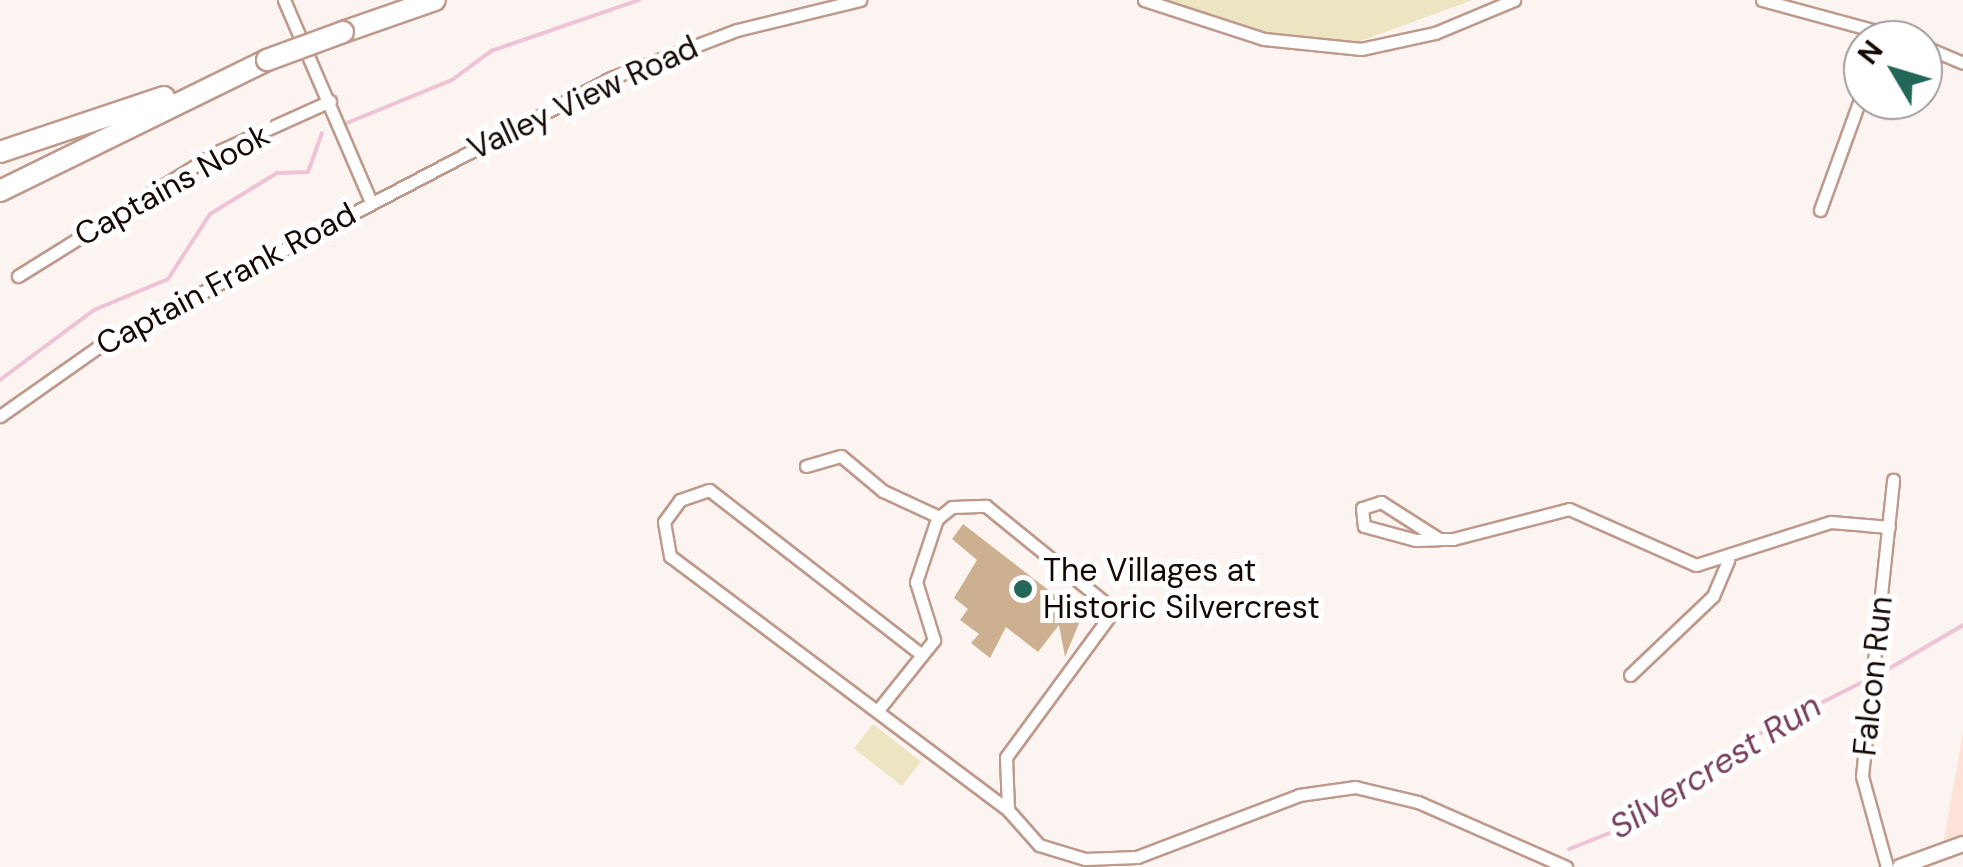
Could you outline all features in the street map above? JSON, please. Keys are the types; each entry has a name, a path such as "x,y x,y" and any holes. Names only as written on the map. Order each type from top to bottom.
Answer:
{"highway":[{"path":"0,152 436,0"},
{"path":"0,192 266,60"}],"street":[{"name":"Captain Frank Road","path":"0,416 98,346 371,202 284,0"},
{"name":"Valley View Road","path":"371,202 646,62 860,0"},
{"path":"1144,0 1264,39 1361,49 1434,34 1514,0"},
{"path":"1762,0 1843,24"},
{"name":"Captains Nook","path":"18,276 204,159 330,101"},
{"path":"1820,210 1853,120"},
{"path":"806,466 841,456 883,491 939,517"},
{"name":"Falcon Run","path":"1886,867 1861,796 1894,480"},
{"path":"922,655 718,495 699,490 680,500 661,530 670,556 1008,810 1053,852 1118,859 1174,848 1299,795 1355,787 1418,802 1566,867"},
{"path":"1439,540 1378,502 1360,514 1368,528 1439,540 1570,509 1676,562 1728,560 1831,522 1889,527"},
{"path":"878,710 934,640 916,582 939,517 961,504 986,506 1112,605 1062,694 1035,716 1006,758 1008,810"},
{"path":"1630,675 1714,596 1728,560"},
{"path":"1900,867 1963,844"}],"shaded area":[{"path":"1156,0 1473,0 1352,44 1266,35"},
{"path":"873,724 921,762 902,786 854,748"},
{"path":"1963,732 1963,837 1943,844"}],"building":[{"name":"The Villages at Historic Silvercrest","path":"963,524 1082,616 1065,657 1059,625 1038,652 1006,627 990,658 971,643 979,634 960,620 968,609 954,598 977,560 952,539"}],"waterway":[{"path":"347,123 452,80 491,51 639,0"},
{"path":"0,380 94,310 168,279 210,214 277,173 308,172 322,133"},
{"name":"Silvercrest Run","path":"1885,671 1963,625"},
{"name":"Silvercrest Run","path":"1569,849 1620,829 1753,737 1861,683"}],"place":[{"name":"The Villages at Historic Silvercrest","path":"1023,589"}]}
